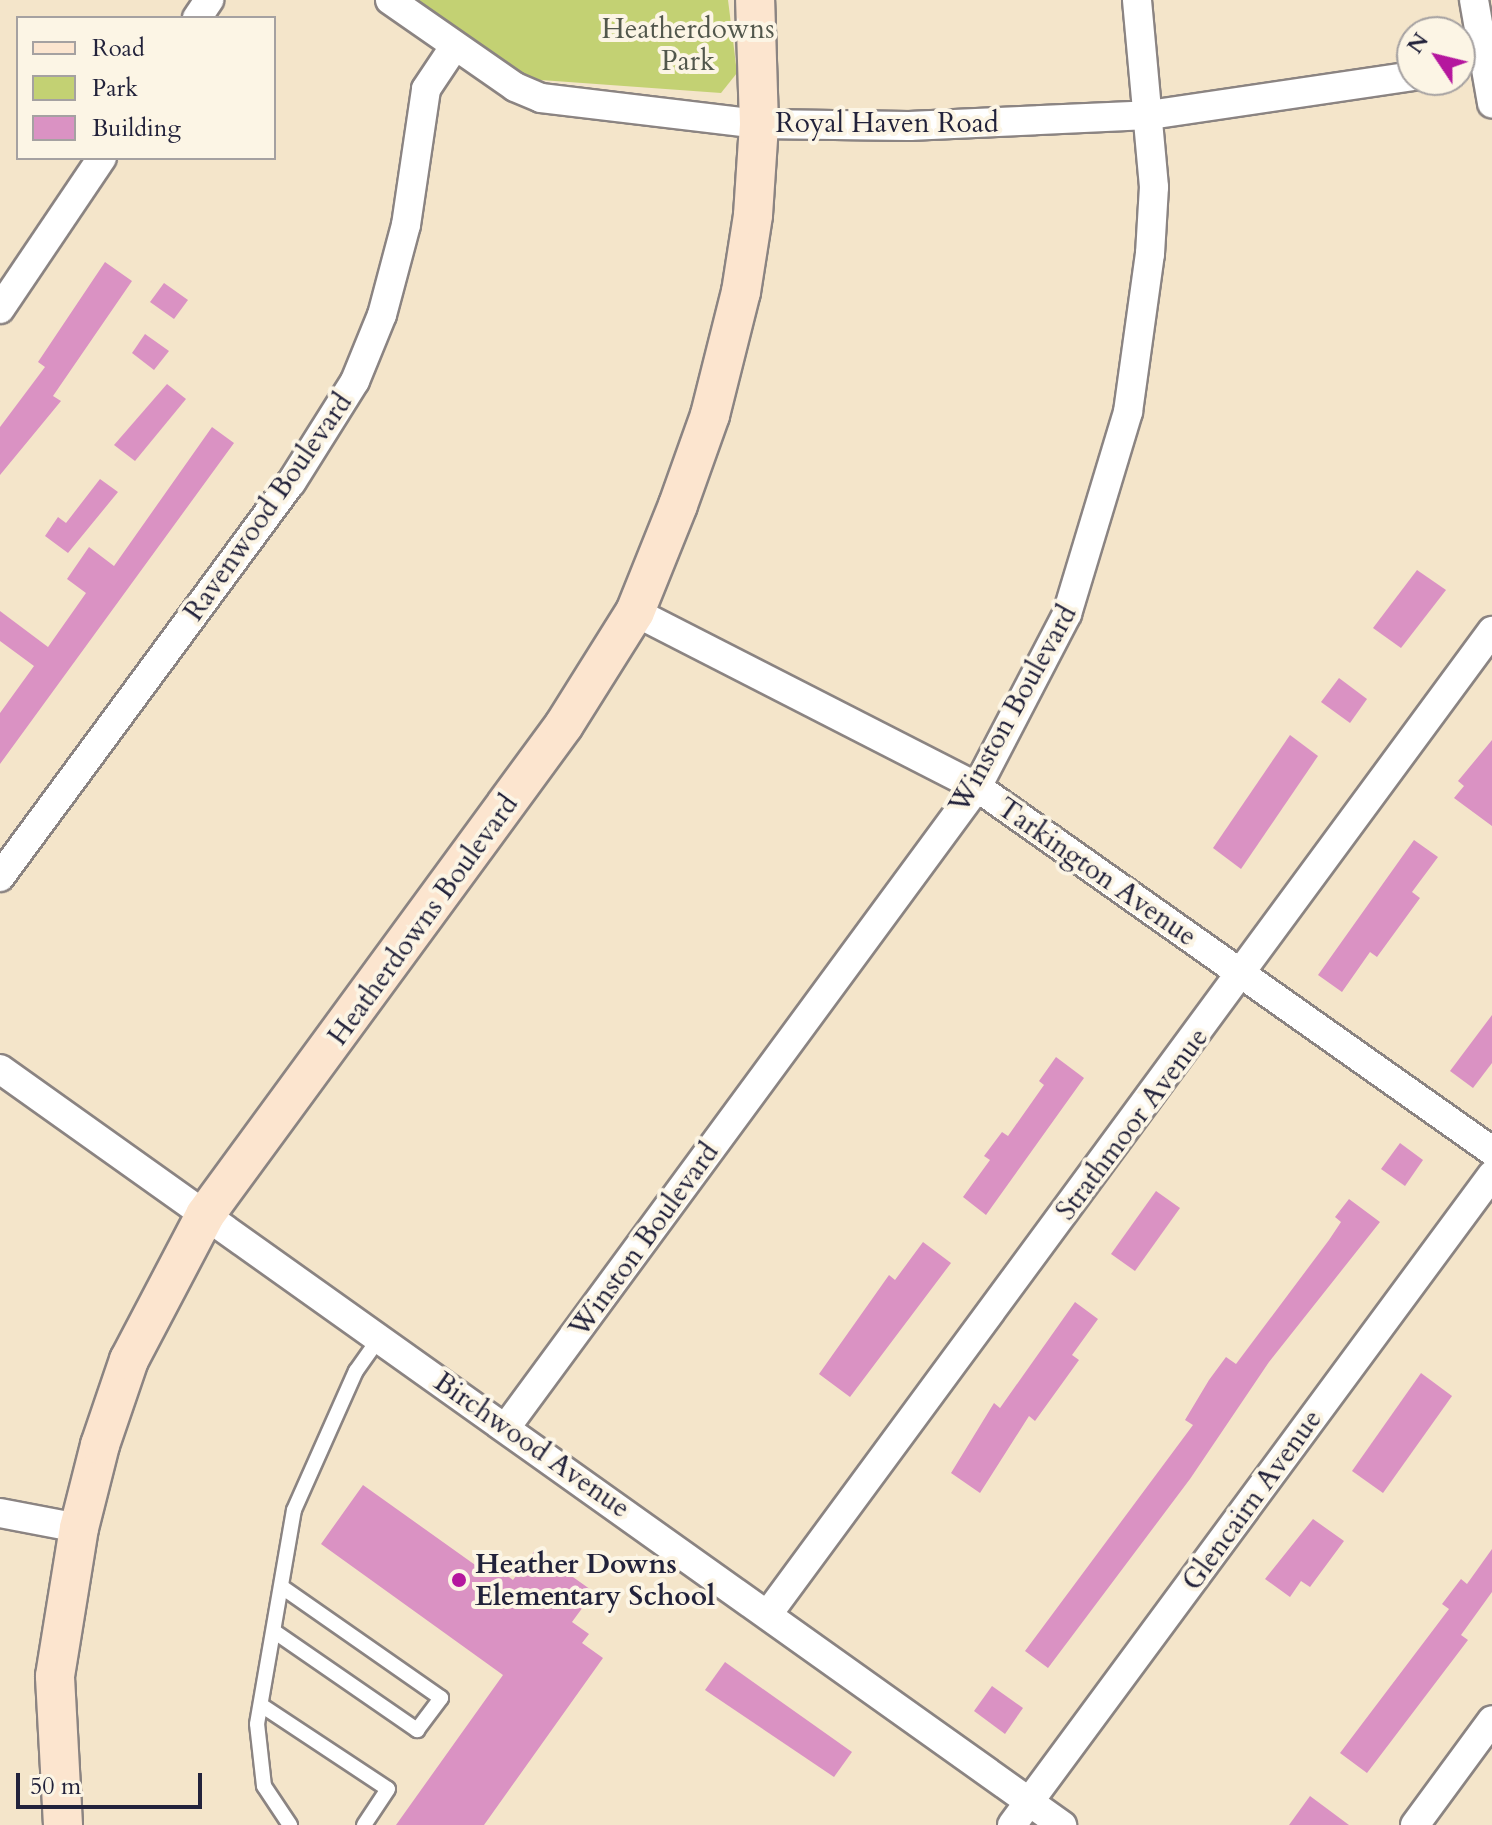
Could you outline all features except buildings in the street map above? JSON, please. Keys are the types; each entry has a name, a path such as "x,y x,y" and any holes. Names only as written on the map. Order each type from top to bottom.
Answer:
{"street":[{"name":"Royal Haven Road","path":"390,0 515,87 541,98 759,124 909,126 1149,115 1396,78"},
{"name":"Heatherdowns Boulevard","path":"63,1825 55,1676 79,1528 100,1445 129,1360 205,1215 564,725 635,612 714,399 741,292 759,124 755,0"},
{"name":"Winston Boulevard","path":"507,1426 977,787 1067,614 1128,412 1150,254 1154,187 1137,0"},
{"path":"1474,0 1479,64 1492,103"},
{"name":"Ravenwood Boulevard","path":"0,877 291,483 355,381 382,315 406,225 426,89 454,47"},
{"path":"0,309 101,160"},
{"name":"Tarkington Avenue","path":"635,612 977,787 1492,1151"},
{"name":"Strathmoor Avenue","path":"768,1614 1243,974 1492,631"},
{"name":"Birchwood Avenue","path":"0,1069 507,1426 1062,1825"},
{"name":"Glencairn Avenue","path":"1012,1825 1492,1175"},
{"path":"0,1513 79,1528"},
{"path":"1415,1825 1492,1720"}],"lane":[{"path":"290,1825 264,1786 257,1724 300,1489 356,1371 380,1337"},
{"path":"275,1632 417,1730 441,1698 282,1587"},
{"path":"261,1705 388,1789 364,1825"}],"green space":[{"name":"Heatherdowns Park","path":"417,0 728,0 737,73 721,93 527,79"}],"place":[{"name":"Heather Downs Elementary School","path":"459,1580"}]}
